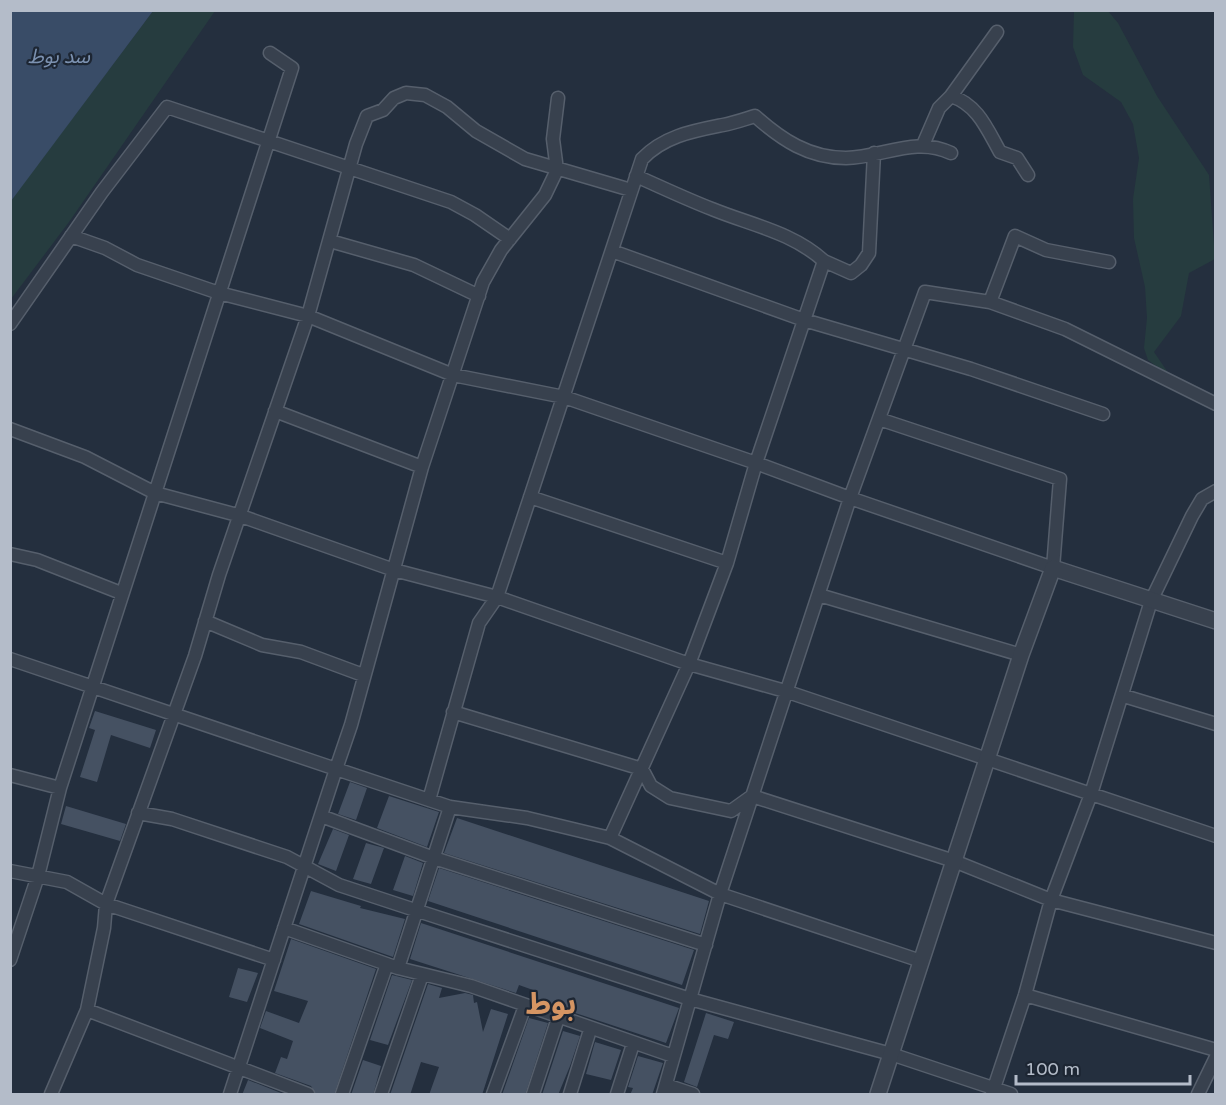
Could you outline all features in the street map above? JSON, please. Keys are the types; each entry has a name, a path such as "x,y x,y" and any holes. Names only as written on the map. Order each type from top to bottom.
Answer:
{"street":[{"path":"923,145 939,108 951,96 997,32"},
{"path":"10,960 38,876 60,788 121,593 292,68 270,53"},
{"path":"51,1095 87,1010 104,928 106,904 206,621 308,316 367,116 383,110 394,98 406,93 426,95 447,107 476,130 525,159 631,190"},
{"path":"951,96 962,99 981,116 1000,152 1017,158 1028,175"},
{"path":"230,1095 351,725 422,467 483,282 510,239 545,195 557,170 553,139 558,98"},
{"path":"10,324 70,236 167,107 350,171 451,202 510,239"},
{"path":"429,800 479,623 497,597 642,159 653,147 699,128 724,125 756,116 785,142 816,153 847,158 923,145 940,147 951,153"},
{"path":"636,176 713,210 776,231 810,249 824,261 842,271 851,273 861,265 869,253 874,153"},
{"path":"70,236 105,248 137,265 219,293 308,316 453,375 564,397 1053,568 1215,621"},
{"path":"990,302 1015,236 1046,250 1109,262"},
{"path":"330,241 414,265 479,296"},
{"path":"612,250 804,320 971,369 1103,414"},
{"path":"610,838 689,664 727,563 756,463 824,261"},
{"path":"693,1095 665,1090 673,1056 720,894 785,691 850,498 925,292 990,302 1065,329 1215,404"},
{"path":"275,411 422,467"},
{"path":"878,1095 1021,655 1053,568 1060,479 879,419"},
{"path":"10,429 84,457 155,493 241,516 394,570 497,597 689,664 785,691 1215,836"},
{"path":"993,1091 1025,996 1051,900 1091,794 1124,696 1152,601 1192,516 1202,499 1215,491"},
{"path":"530,497 727,563"},
{"path":"10,554 37,560 121,593"},
{"path":"819,595 1021,655"},
{"path":"206,621 262,645 301,652 363,675"},
{"path":"10,658 450,807 527,818 610,838 720,894 921,961"},
{"path":"1124,696 1215,724"},
{"path":"453,712 642,769 651,786 670,798 731,811 752,796"},
{"path":"10,775 60,788"},
{"path":"752,796 954,861 1051,900 1215,943"},
{"path":"342,1095 415,910 450,807"},
{"path":"138,813 172,819 287,857 339,885 690,999 891,1054 993,1091 1011,1095"},
{"path":"321,816 434,858 706,945"},
{"path":"10,871 67,882 106,904 274,960"},
{"path":"284,928 392,966 471,986 590,1030 673,1056"},
{"path":"381,1095 422,975"},
{"path":"1025,996 1215,1050"},
{"path":"493,1095 525,1006"},
{"path":"87,1010 240,1066 308,1095"},
{"path":"533,1095 558,1018"},
{"path":"570,1095 590,1030"},
{"path":"617,1095 633,1044"},
{"path":"1198,1095 1215,1057"}],"green space":[{"path":"153,11 215,11 69,222 11,299 10,201"},
{"path":"1074,11 1108,11 1118,23 1157,96 1209,175 1215,259 1189,273 1181,316 1154,352 1171,377 1148,360 1144,348 1147,318 1145,287 1134,238 1133,199 1139,158 1133,124 1121,102 1083,75 1073,47"}],"water":[{"name":"سد بوط","path":"10,11 153,11 11,201"}],"building":[{"path":"95,711 156,730 150,748 111,735 97,782 80,777 95,730 89,728"},
{"path":"350,782 367,788 356,820 338,814"},
{"path":"389,796 439,812 427,847 377,828"},
{"path":"66,806 126,824 120,841 61,824"},
{"path":"457,818 709,901 700,934 444,853"},
{"path":"333,829 349,835 336,871 318,864"},
{"path":"366,843 384,848 371,884 353,879"},
{"path":"405,856 423,863 413,896 393,890"},
{"path":"439,868 694,950 682,985 428,901"},
{"path":"311,891 361,906 360,908 405,919 393,957 299,924"},
{"path":"421,923 679,1008 666,1043 530,998 533,990 519,985 516,993 410,959"},
{"path":"291,939 376,969 334,1095 316,1095 311,1086 275,1073 281,1057 287,1059 293,1041 260,1028 266,1011 299,1023 308,1001 274,991"},
{"path":"238,968 258,973 247,1002 229,997"},
{"path":"392,975 412,980 388,1045 370,1040"},
{"path":"428,984 442,988 439,998 465,993 473,995 474,1003 477,1002 483,1032 491,1009 508,1014 482,1095 429,1095 439,1067 421,1062 410,1095 390,1095"},
{"path":"706,1013 734,1022 728,1039 714,1035 697,1087 684,1082"},
{"path":"529,1018 548,1023 525,1095 502,1095"},
{"path":"563,1031 580,1036 558,1095 542,1095"},
{"path":"595,1042 621,1050 611,1080 586,1074"},
{"path":"638,1056 663,1063 652,1095 630,1095 633,1088 628,1087"},
{"path":"363,1060 381,1066 373,1095 351,1095"},
{"path":"248,1080 286,1095 242,1095"}],"district":[{"name":"بوط","path":"551,1004"}]}
